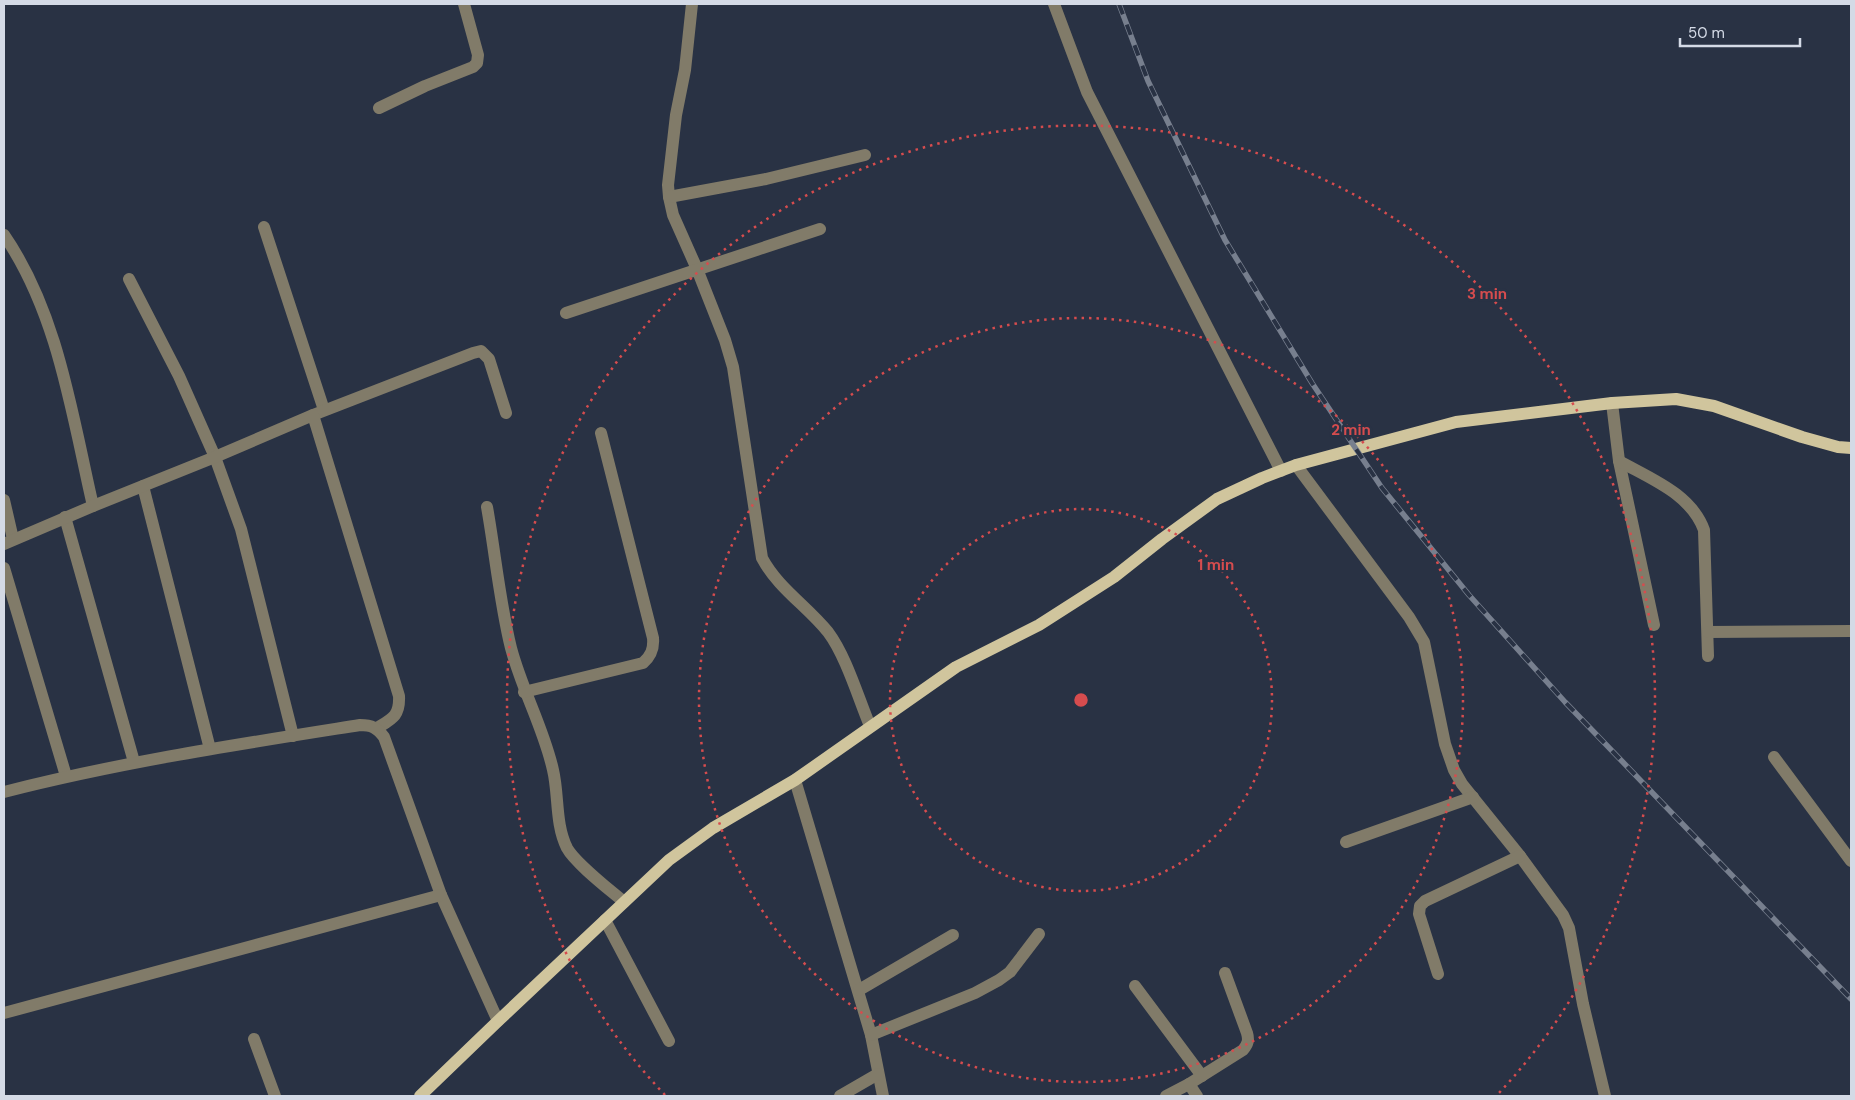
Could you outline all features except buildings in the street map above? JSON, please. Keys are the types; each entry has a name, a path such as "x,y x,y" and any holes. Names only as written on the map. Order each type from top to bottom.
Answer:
{"main road":[{"path":"420,1096 669,860 713,828 795,780 956,667 1039,625 1114,577 1162,539 1218,499 1296,465 1456,422 1612,402 1676,399 1714,406 1802,437 1838,447 1851,448"}],"street":[{"path":"379,108 425,86 473,67 477,63 478,55 464,4"},
{"path":"692,4 685,70 676,115 668,185 673,215 697,269 725,340 733,367 762,558 775,580 807,609 838,648 870,726"},
{"path":"1054,4 1086,92 1281,471"},
{"path":"669,197 766,179 865,155"},
{"path":"264,227 319,412 399,696 399,707 396,714 377,728"},
{"path":"566,314 820,229"},
{"path":"4,235 20,258 40,302 56,352 93,506"},
{"path":"128,279 179,376 215,457 241,529 293,736"},
{"path":"4,500 8,541 215,457 319,412 481,351 489,359 506,414"},
{"path":"1612,402 1619,461 1654,625"},
{"path":"524,692 642,663 651,654 654,645 601,433"},
{"path":"1619,461 1677,495 1700,518 1704,530 1708,656"},
{"path":"1296,465 1409,617 1424,642 1445,744 1454,770 1563,915 1569,928 1583,1004 1605,1096"},
{"path":"143,486 210,749"},
{"path":"487,506 511,647 524,692 553,769 560,826 568,849 575,858 624,902"},
{"path":"65,517 134,762"},
{"path":"4,568 66,776"},
{"path":"1708,632 1851,631"},
{"path":"4,792 66,776 134,762 360,725 369,725 377,728 384,737 441,895 498,1021"},
{"path":"1774,757 1851,861"},
{"path":"795,780 872,1035 883,1096"},
{"path":"1346,842 1473,797"},
{"path":"1438,974 1419,914 1420,906 1425,901 1520,856"},
{"path":"4,1013 441,895"},
{"path":"605,920 669,1040"},
{"path":"872,1035 975,994 999,980 1010,972 1039,934"},
{"path":"859,990 953,935"},
{"path":"1166,1096 1202,1076 1243,1050 1247,1045 1248,1040 1225,973"},
{"path":"1135,986 1202,1076"},
{"path":"254,1038 275,1096"},
{"path":"840,1096 878,1074"},
{"path":"1189,1084 1197,1096"}],"railway":[{"path":"1119,4 1148,81 1225,240 1312,383 1382,488 1469,595 1565,702 1851,999"}]}
